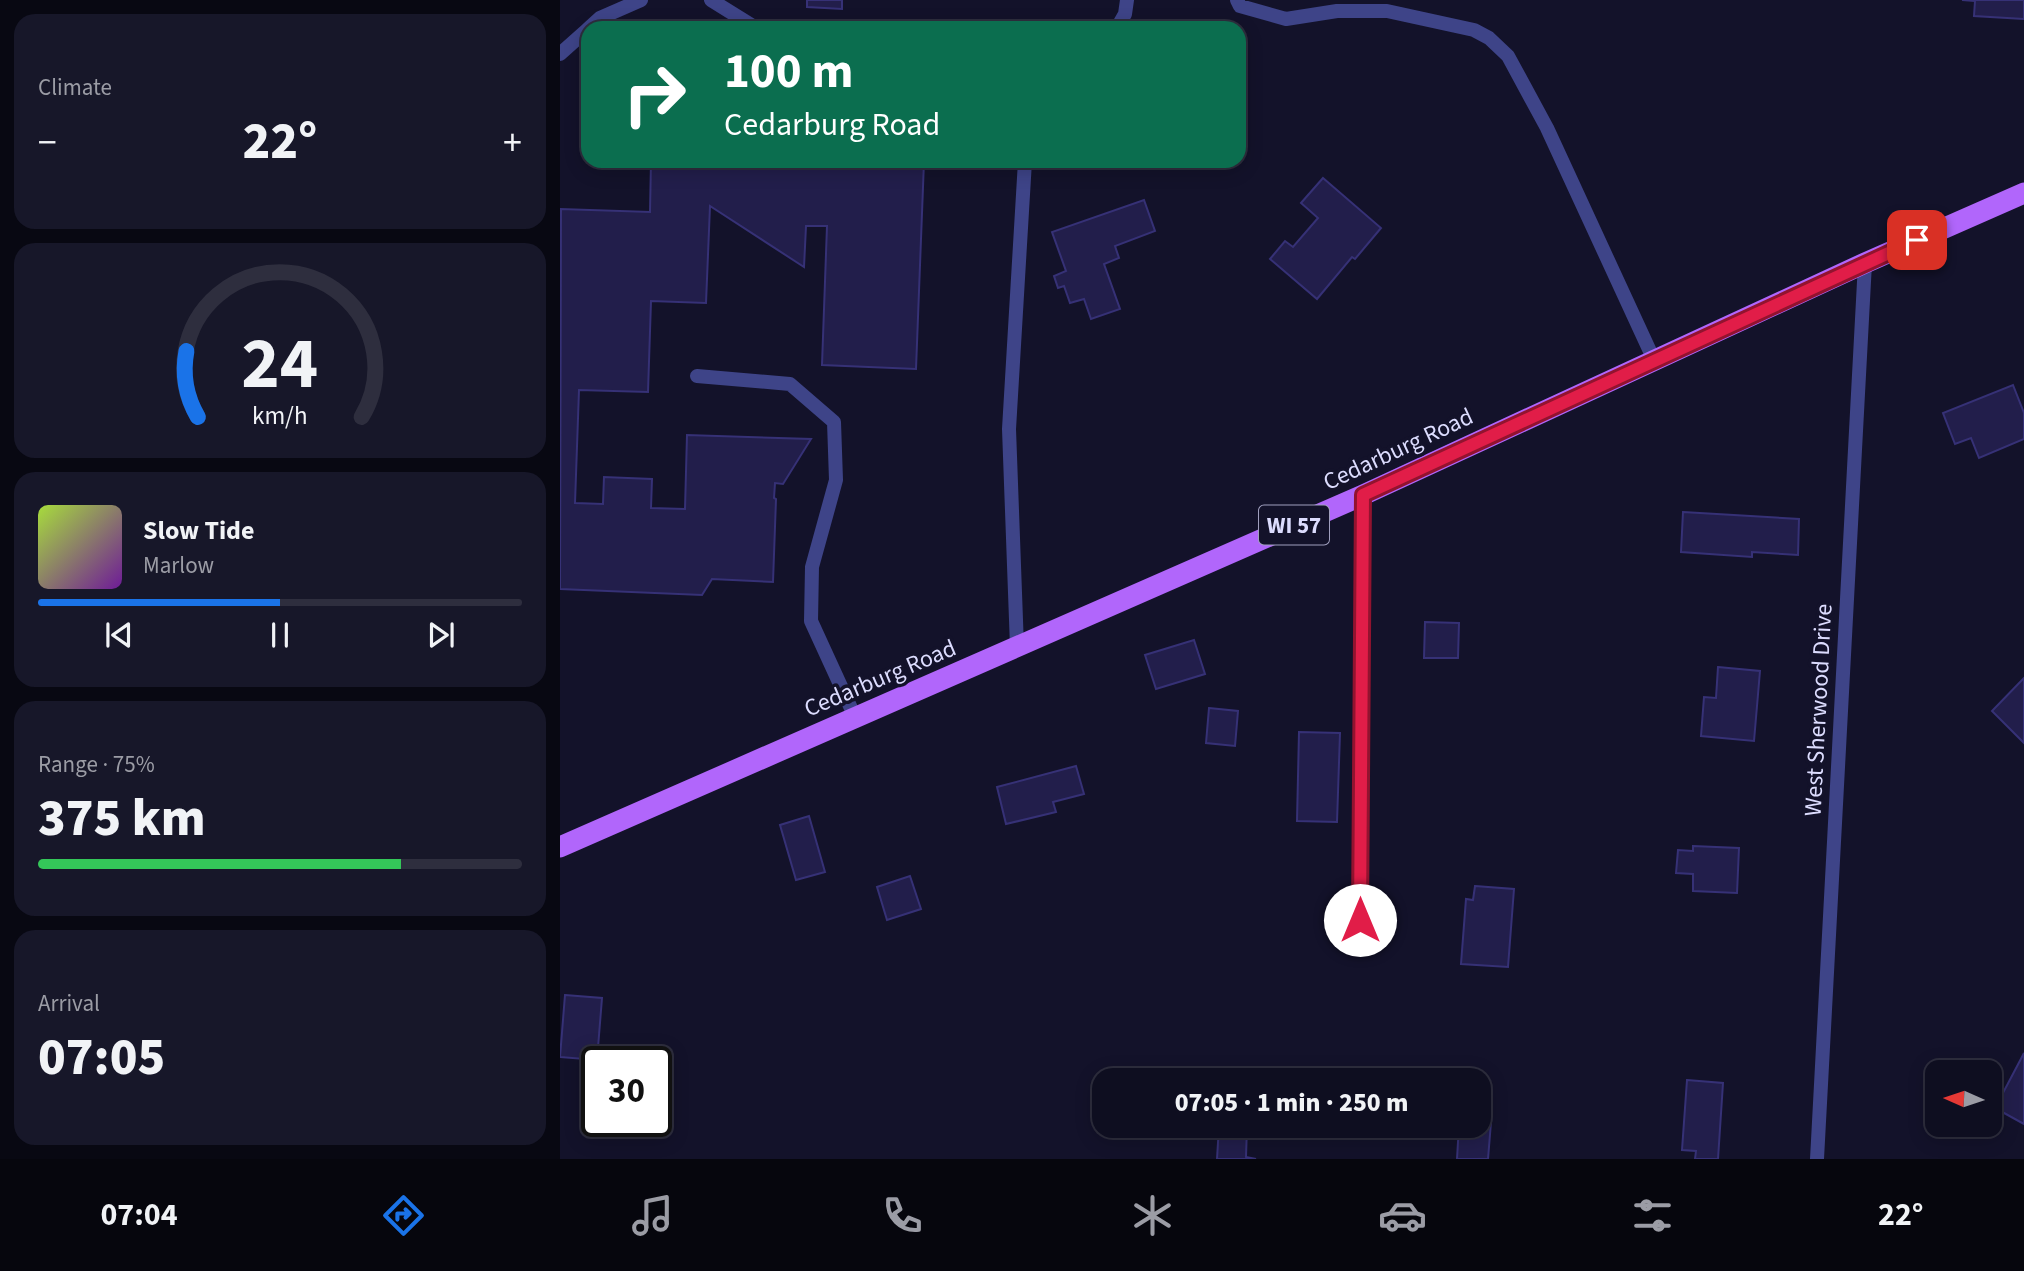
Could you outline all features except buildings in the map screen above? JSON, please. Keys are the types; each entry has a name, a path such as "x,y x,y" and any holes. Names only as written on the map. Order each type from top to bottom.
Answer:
{"main road":[{"name":"Cedarburg Road","path":"560,847 1363,495 1865,263 2024,193"}],"street":[{"path":"596,21 641,0"},
{"path":"711,0 745,21"},
{"path":"1121,21 1127,0"},
{"path":"1237,0 1240,6 1286,19 1337,12 1356,6 1474,30 1489,38 1508,56 1547,128 1654,360"},
{"path":"560,54 581,34"},
{"path":"1017,647 1009,429 1025,168"},
{"name":"West Sherwood Drive","path":"1817,1159 1865,263"},
{"path":"696,376 790,384 834,422 836,480 813,567 811,621 855,717"},
{"path":"1360,947 1363,495"}],"route":[{"path":"1360,920 1363,495 1917,240"}]}
